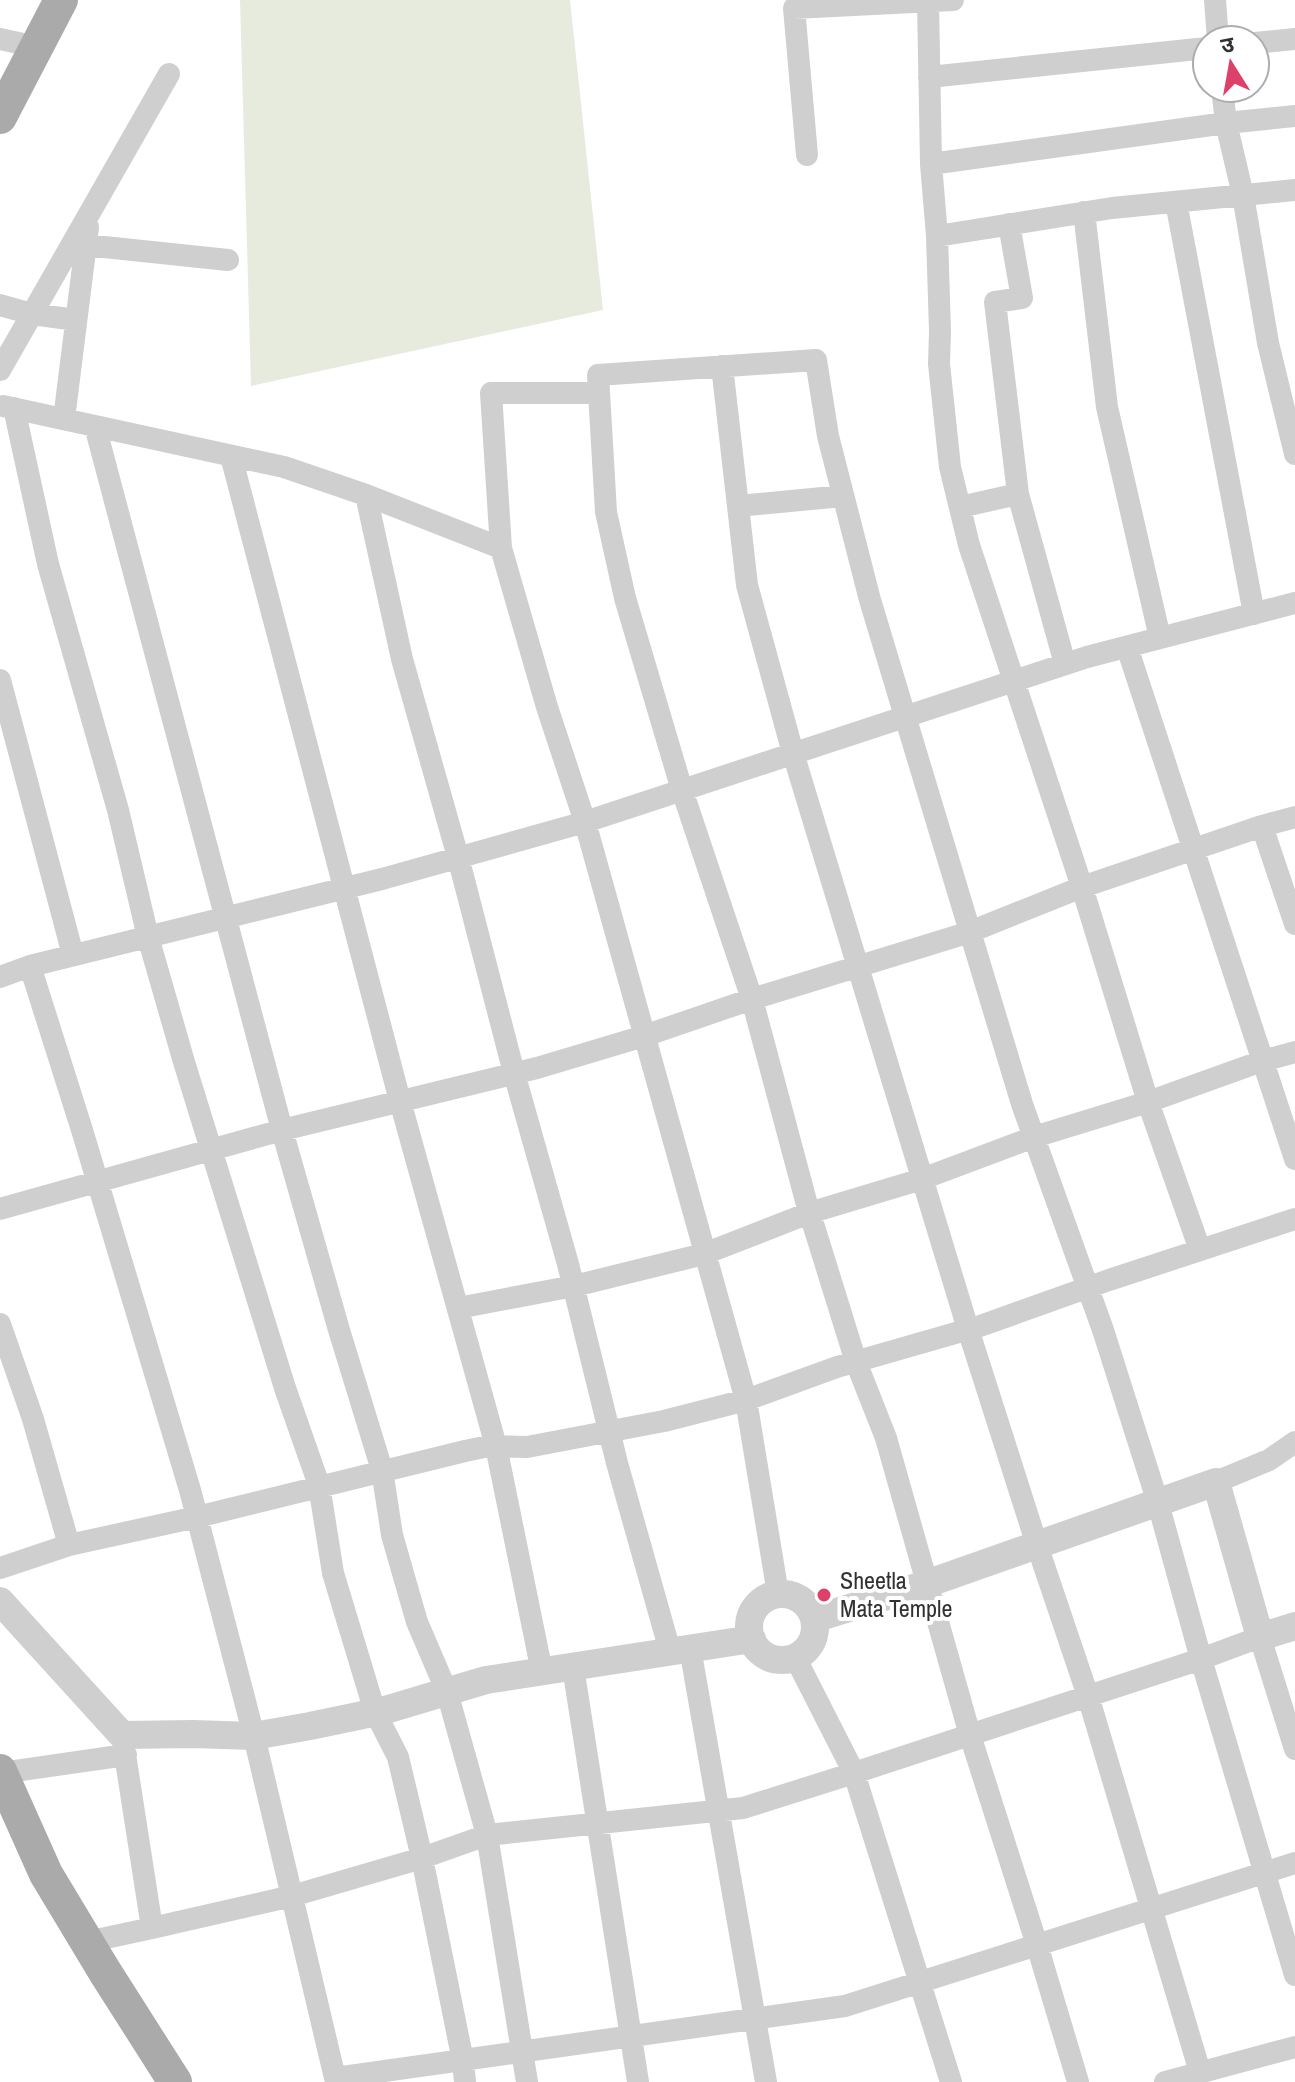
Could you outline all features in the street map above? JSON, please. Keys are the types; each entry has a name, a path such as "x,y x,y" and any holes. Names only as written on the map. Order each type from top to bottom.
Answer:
{"main road":[{"path":"0,117 61,0"},
{"path":"1,1772 46,1874 175,2082"}],"street":[{"path":"807,155 794,8 953,0"},
{"path":"1215,0 1217,24"},
{"path":"928,2 939,364 950,467 969,545 1082,887 1148,1102 1200,1250"},
{"path":"0,39 37,47"},
{"path":"1271,41 1295,39"},
{"path":"929,77 1191,50"},
{"path":"0,370 169,74"},
{"path":"1224,104 1268,343 1288,394 1295,454"},
{"path":"931,164 1295,116"},
{"path":"937,236 1084,212 1295,190"},
{"path":"1176,202 1254,614"},
{"path":"1084,212 1107,407 1160,638"},
{"path":"64,419 89,213"},
{"path":"1009,224 1022,298 995,302 1018,494 1065,664"},
{"path":"85,245 228,260"},
{"path":"0,305 32,314 76,320"},
{"path":"1078,2082 970,1735 886,1438 856,1362 809,1213 752,999 682,790 625,598 606,512 598,375 816,360 828,436 870,600 1034,1137 1088,1287 1158,1503 1295,1975"},
{"path":"722,366 747,585 793,753 968,1329 1088,1696 1200,2072"},
{"path":"599,393 491,393 501,548 547,707 585,822 746,1400 778,1594"},
{"path":"464,2071 422,1858 398,1757 375,1712 333,1573 319,1485 285,1388 148,937 118,810 7,407 284,467 366,495 501,548"},
{"path":"95,426 282,1130 382,1470 392,1535 417,1622 447,1692 487,1835 527,2082"},
{"path":"231,456 400,1101 496,1446 542,1672"},
{"path":"960,507 1018,494"},
{"path":"366,495 402,659 574,1286 617,1463 680,1650 717,1810 766,2082"},
{"path":"738,506 843,496"},
{"path":"0,977 30,966 344,888 585,822 1065,664 1295,603"},
{"path":"1127,647 1295,1159"},
{"path":"0,680 73,955"},
{"path":"0,1209 282,1130 514,1073 644,1036 752,999 970,932 1082,887 1295,817"},
{"path":"1262,826 1295,924"},
{"path":"30,966 98,1182 197,1517 254,1736 336,2080 464,2071 523,2052 845,2006 1295,1863"},
{"path":"458,1308 574,1286 704,1254 809,1213 922,1179 1034,1137 1295,1052"},
{"path":"0,1568 69,1545 465,1451 496,1446 527,1447 610,1432 746,1400 1295,1219"},
{"path":"0,1324 33,1419 69,1545"},
{"path":"814,1619 926,1584 1216,1482 1269,1460 1295,1442"},
{"path":"1216,1482 1260,1637 1294,1740"},
{"path":"778,1594 800,1599 810,1609 815,1628 811,1643 804,1651 785,1659 763,1654 752,1639 749,1628 757,1606 764,1599 778,1594"},
{"path":"0,1601 124,1745 152,1928"},
{"path":"87,1942 292,1896 422,1858 487,1835 743,1808 1295,1626"},
{"path":"1,1772 124,1745 193,1734 254,1736 375,1712 486,1680 752,1639"},
{"path":"795,1657 854,1773 951,2082"},
{"path":"573,1667 638,2082"},
{"path":"1165,2082 1295,2047"}],"shaded area":[{"path":"240,0 570,0 603,310 251,386"}],"place":[{"name":"Sheetla Mata Temple","path":"824,1595"}]}
